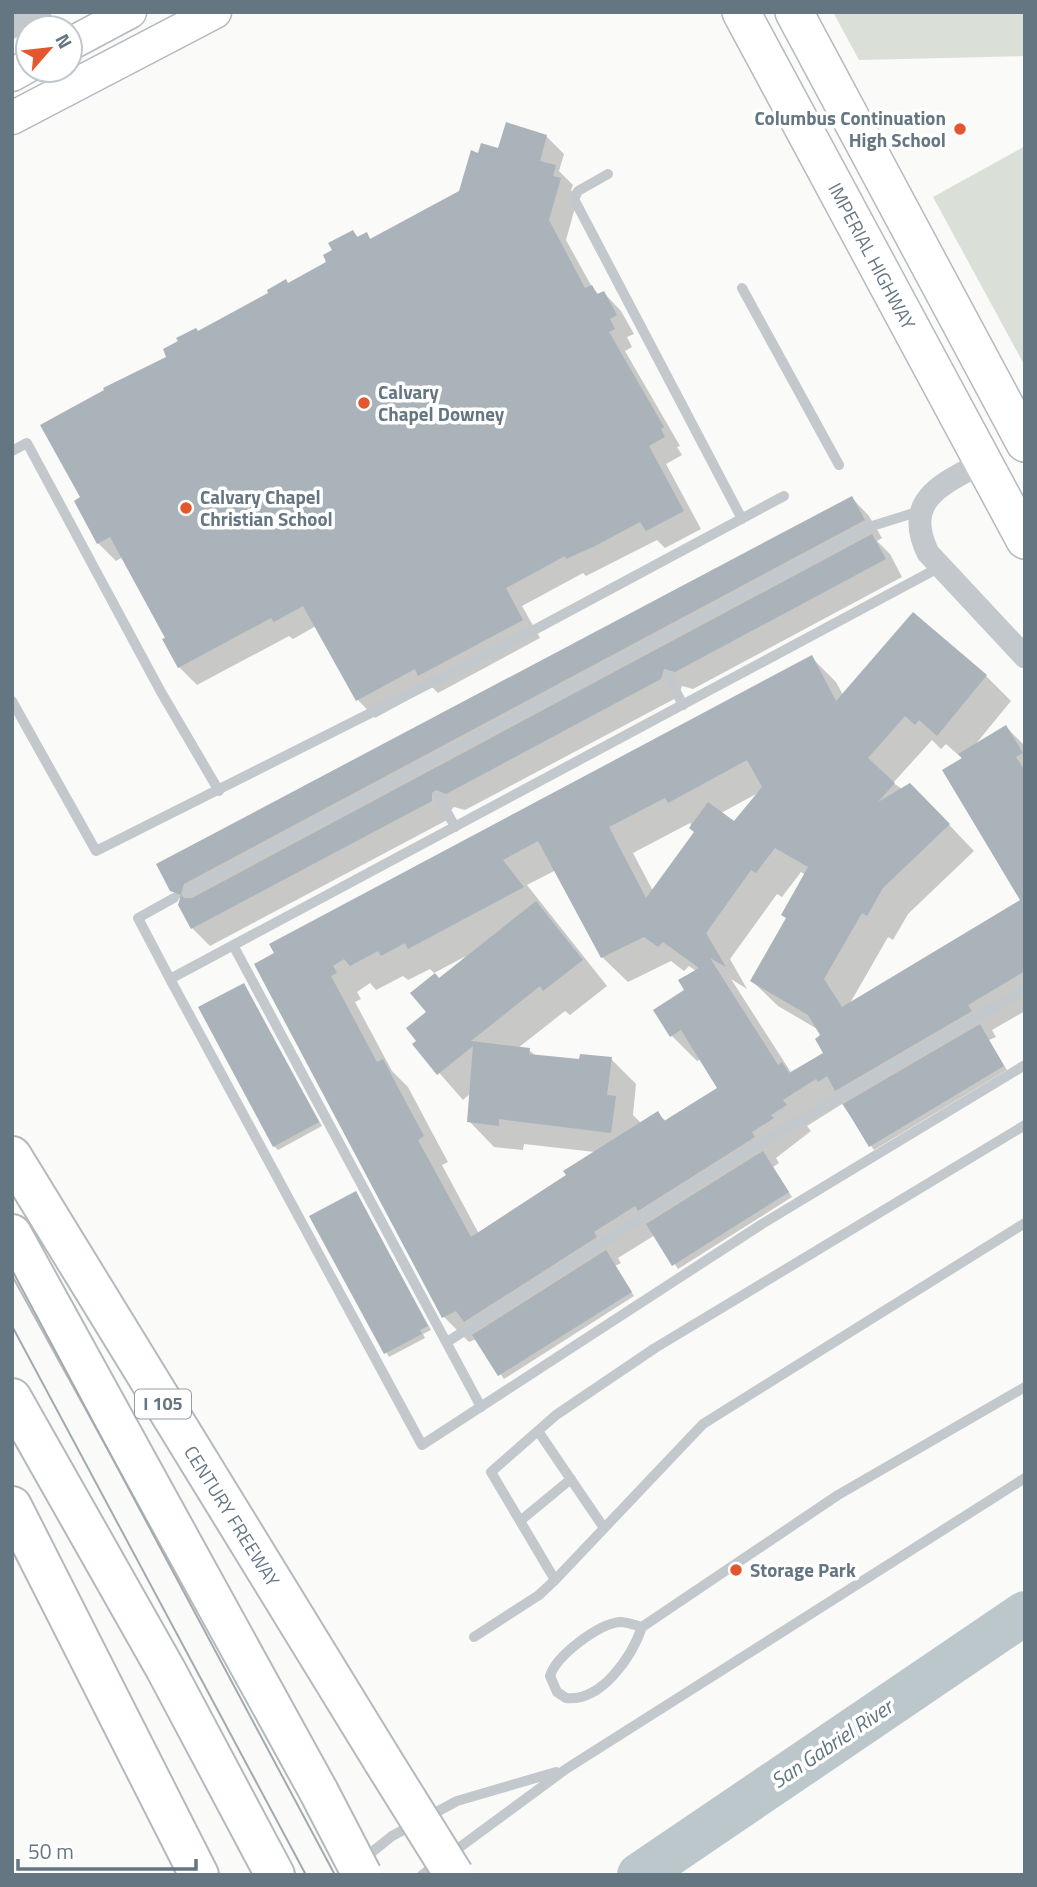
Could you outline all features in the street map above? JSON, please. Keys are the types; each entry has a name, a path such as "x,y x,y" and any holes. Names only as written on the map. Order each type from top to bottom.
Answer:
{"highway":[{"path":"21,1172 250,1650 274,1708"},
{"name":"CENTURY FREEWAY","path":"21,1172 454,1875"},
{"path":"12,1234 274,1708 362,1875"},
{"path":"12,1398 166,1670 275,1875"},
{"path":"12,1506 191,1864"}],"main road":[{"path":"84,41 215,12"},
{"name":"IMPERIAL HIGHWAY","path":"741,12 1025,540"},
{"path":"794,12 1025,443"},
{"path":"12,118 130,30"}],"street":[{"path":"12,27 40,12"},
{"path":"983,462 936,489 921,511 919,521 923,542 940,567 1012,640 1025,657"}],"lane":[{"path":"608,174 578,191 574,199 742,519"},
{"path":"742,288 839,465"},
{"path":"12,451 27,443 161,692 219,791"},
{"path":"12,701 96,851 506,645 784,496"},
{"path":"188,891 869,527 921,511"},
{"path":"170,979 940,567"},
{"path":"668,676 683,705"},
{"path":"439,797 455,827"},
{"path":"174,898 138,918 422,1446 762,1224 1025,1065"},
{"path":"233,946 481,1407"},
{"path":"447,1342 727,1163 1025,989"},
{"path":"555,1580 491,1472 538,1431 655,1348 1025,1125"},
{"path":"474,1637 540,1595 703,1423 1025,1223"},
{"path":"642,1627 626,1622 612,1624 562,1654 550,1676 557,1692 566,1698 577,1698 613,1677 631,1653 642,1627 838,1495 1025,1387"},
{"path":"538,1431 604,1528"},
{"path":"422,1875 566,1769 1025,1478"},
{"path":"520,1521 571,1479"},
{"path":"344,1875 392,1836 457,1801 566,1769"}],"shaded area":[{"path":"833,12 1025,12 1025,56 859,60"},
{"path":"1025,146 1025,366 933,197"}],"building":[{"name":"Calvary Chapel Downey","path":"506,122 547,135 540,161 556,165 553,176 561,178 549,220 585,288 592,285 597,294 604,291 617,315 610,319 615,329 609,332 664,427 661,429 665,437 649,446 684,511 646,531 640,522 595,546 566,559 565,556 506,588 523,620 418,676 415,669 356,701 303,606 274,622 271,618 178,668 162,639 165,638 110,537 97,544 74,501 80,497 40,425 104,390 103,388 166,357 163,349 178,341 176,338 196,328 198,331 268,293 267,290 286,279 288,283 326,262 323,255 332,250 328,243 353,230 357,237 367,232 370,239 459,191 471,150 478,153 481,143 498,148"},
{"path":"852,496 865,520 184,884 181,894 184,898 192,898 872,534 886,559 675,672 664,669 661,679 446,794 436,790 432,793 432,801 191,929 178,905 181,895 170,891 156,864"},
{"path":"913,612 987,675 937,736 919,720 915,725 905,716 868,758 895,783 878,802 910,783 950,824 883,888 867,916 862,913 824,979 842,1007 1020,900 942,770 962,758 958,754 1006,725 1023,753 1016,757 1025,771 1025,971 968,1005 972,1011 835,1091 827,1076 818,1082 816,1079 783,1100 787,1105 771,1115 774,1118 752,1132 755,1137 638,1211 635,1206 594,1232 597,1237 464,1322 456,1311 442,1318 254,964 274,953 269,944 812,655 836,701","holes":["747,760 762,787 734,821 708,802 689,828 694,832 646,898 609,827 665,798 668,803","538,841 601,958 644,937 658,947 663,942 699,968 678,980 684,990 653,1010 670,1037 681,1030 717,1088 664,1121 658,1111 563,1171 566,1175 471,1237 418,1140 424,1136 383,1059 377,1062 331,976 337,973 333,966 344,959 350,966 378,951 381,956 405,943 408,949 524,887 503,860","775,848 808,867 781,915 786,918 750,981 808,1015 820,1035 815,1039 823,1053 789,1073 782,1062 778,1065 710,958 726,967 706,933 751,870 756,873"]},
{"path":"536,901 583,960 543,991 540,986 471,1041 530,1048 529,1054 579,1059 580,1054 612,1057 607,1095 616,1096 611,1133 499,1119 499,1126 467,1122 473,1046 437,1075 412,1044 416,1041 406,1028 426,1012 410,993 435,973 439,978"},
{"path":"244,983 319,1122 273,1147 198,1007"},
{"path":"980,1024 1004,1066 869,1147 843,1104"},
{"path":"763,1151 789,1192 672,1266 646,1224"},
{"path":"356,1191 428,1326 420,1330 422,1334 384,1354 309,1216"},
{"path":"606,1250 632,1292 498,1376 472,1335"}],"waterway":[{"name":"San Gabriel River","path":"639,1875 1025,1613"}],"tram line":[{"path":"12,1270 335,1875"},
{"path":"12,1326 306,1875"}],"place":[{"name":"Columbus Continuation High School","path":"960,129"},
{"name":"Calvary Chapel Downey","path":"364,403"},
{"name":"Calvary Chapel Christian School","path":"186,508"},
{"name":"Storage Park","path":"736,1570"}]}
